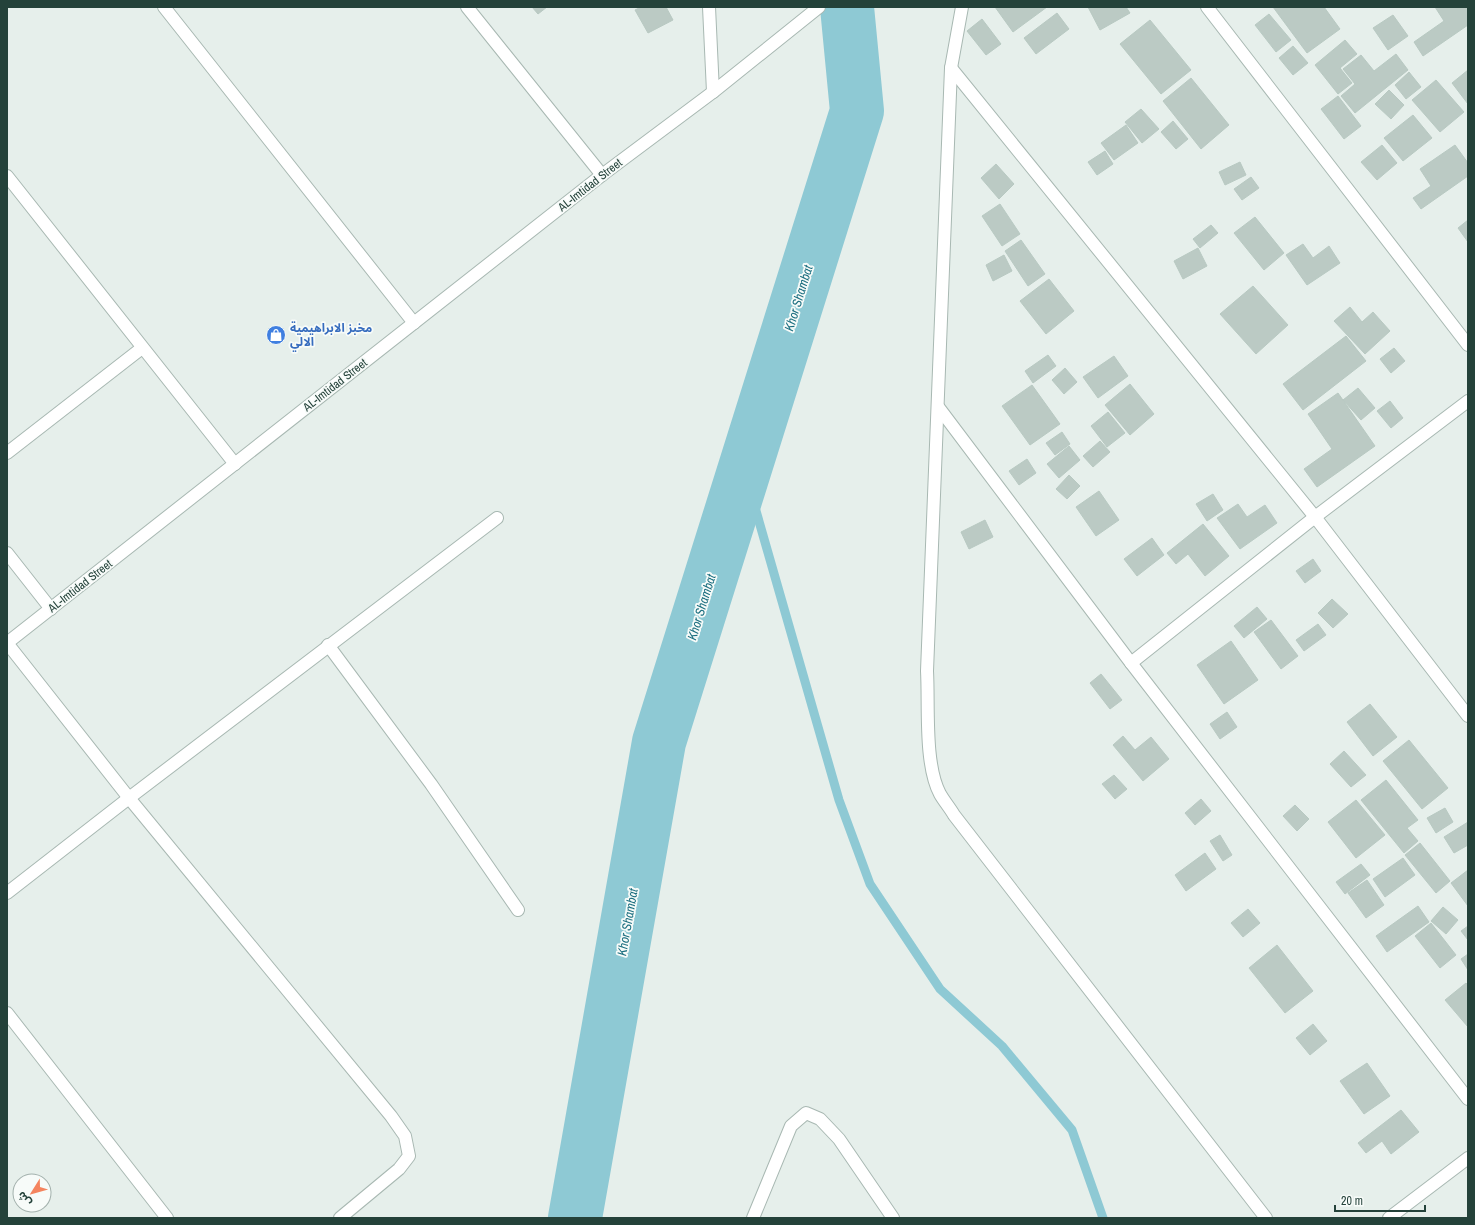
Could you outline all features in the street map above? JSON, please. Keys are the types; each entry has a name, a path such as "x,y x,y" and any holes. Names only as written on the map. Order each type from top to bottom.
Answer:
{"street":[{"path":"164,7 414,323"},
{"path":"467,7 602,175"},
{"path":"709,7 713,92"},
{"name":"AL-Imtidad Street","path":"7,643 602,175 713,92 819,7"},
{"path":"962,7 951,68 939,408 927,671 930,752 933,774 940,794 1266,1218"},
{"path":"1207,7 1468,344"},
{"path":"951,68 1315,517 1468,716"},
{"path":"7,176 235,464"},
{"path":"7,453 142,348"},
{"path":"1131,663 1315,517 1468,401"},
{"path":"939,408 1131,663 1468,1099"},
{"path":"7,894 328,645 497,518"},
{"path":"7,553 52,608"},
{"path":"7,643 129,798 386,1110 405,1136 409,1156 399,1169 340,1218"},
{"path":"328,645 431,784 518,910"},
{"path":"7,1013 168,1218"},
{"path":"753,1218 791,1126 806,1113 820,1119 839,1139 893,1218"},
{"path":"1389,1218 1468,1158"}],"building":[{"path":"532,7 547,7 538,14"},
{"path":"641,7 666,7 673,20 648,33 635,10"},
{"path":"995,7 1047,7 1013,32"},
{"path":"1088,7 1126,7 1130,13 1100,30"},
{"path":"1273,7 1324,7 1340,29 1307,53"},
{"path":"1435,7 1468,7 1468,25 1423,56 1414,42 1444,21"},
{"path":"1057,13 1069,29 1036,54 1024,38"},
{"path":"1269,14 1291,40 1276,52 1255,25"},
{"path":"1393,15 1408,36 1388,50 1373,28"},
{"path":"982,19 1001,44 986,55 967,31"},
{"path":"1150,20 1191,70 1161,94 1120,44"},
{"path":"1345,40 1357,54 1340,68 1352,83 1338,94 1315,65"},
{"path":"1293,46 1308,63 1293,75 1279,58"},
{"path":"1396,54 1408,70 1355,113 1341,96 1355,84 1343,69 1361,55 1374,71"},
{"path":"1468,70 1468,104 1452,83"},
{"path":"1409,72 1421,87 1406,99 1395,85"},
{"path":"1191,78 1229,125 1201,149 1163,101"},
{"path":"1436,80 1464,112 1440,132 1412,100"},
{"path":"1389,90 1404,105 1391,119 1375,104"},
{"path":"1338,96 1361,126 1344,139 1321,109"},
{"path":"1141,109 1159,129 1142,143 1125,122"},
{"path":"1413,115 1432,138 1403,161 1384,138"},
{"path":"1173,121 1188,139 1176,149 1161,132"},
{"path":"1126,125 1138,143 1114,160 1101,143"},
{"path":"1382,145 1397,163 1377,180 1361,162"},
{"path":"1455,145 1468,163 1468,176 1421,209 1413,198 1431,186 1420,169"},
{"path":"1105,151 1113,164 1097,175 1088,162"},
{"path":"1240,162 1246,175 1225,185 1219,172"},
{"path":"996,164 1014,184 999,199 981,178"},
{"path":"1251,177 1259,188 1242,200 1234,189"},
{"path":"1000,204 1020,234 1002,246 982,216"},
{"path":"1255,217 1284,253 1264,270 1234,233"},
{"path":"1468,220 1468,242 1458,228"},
{"path":"1211,225 1218,233 1200,248 1193,239"},
{"path":"1021,240 1045,274 1028,286 1005,251"},
{"path":"1303,244 1313,258 1329,246 1340,263 1307,285 1286,255"},
{"path":"1198,248 1207,266 1183,279 1174,261"},
{"path":"1004,255 1012,271 993,281 986,265"},
{"path":"1049,279 1074,311 1046,334 1020,301"},
{"path":"1253,286 1288,325 1256,354 1220,314"},
{"path":"1350,307 1362,322 1373,312 1390,331 1365,354 1334,321"},
{"path":"1346,336 1366,361 1303,410 1283,384"},
{"path":"1394,348 1405,361 1391,373 1380,359"},
{"path":"1048,355 1056,366 1033,383 1025,371"},
{"path":"1114,356 1128,376 1098,398 1083,377"},
{"path":"1065,368 1077,382 1064,394 1052,380"},
{"path":"1130,384 1154,414 1130,435 1105,405"},
{"path":"1032,385 1060,424 1030,445 1002,406"},
{"path":"1358,388 1375,408 1361,420 1343,400"},
{"path":"1338,393 1375,446 1317,487 1304,469 1332,449 1308,414"},
{"path":"1390,401 1403,418 1391,428 1377,411"},
{"path":"1108,412 1125,433 1107,447 1091,426"},
{"path":"1062,432 1070,444 1055,455 1046,443"},
{"path":"1100,441 1110,452 1093,467 1083,456"},
{"path":"1069,446 1080,460 1059,478 1047,464"},
{"path":"1027,459 1036,473 1019,485 1009,471"},
{"path":"1069,475 1080,486 1067,499 1056,489"},
{"path":"1099,491 1119,520 1096,536 1076,507"},
{"path":"1213,494 1223,510 1207,521 1196,504"},
{"path":"1238,504 1247,517 1265,505 1277,523 1240,549 1217,518"},
{"path":"985,520 993,537 969,549 961,532"},
{"path":"1203,524 1229,556 1205,576 1188,554 1176,564 1167,553"},
{"path":"1152,538 1164,555 1137,576 1124,559"},
{"path":"1313,559 1321,571 1305,583 1296,571"},
{"path":"1332,599 1348,614 1333,628 1318,613"},
{"path":"1257,607 1267,619 1244,638 1234,626"},
{"path":"1271,620 1298,656 1281,669 1254,632"},
{"path":"1318,624 1326,635 1304,651 1296,640"},
{"path":"1231,641 1258,680 1224,704 1197,665"},
{"path":"1101,674 1122,700 1110,709 1090,683"},
{"path":"1370,704 1397,737 1373,756 1347,722"},
{"path":"1227,712 1237,727 1220,739 1210,724"},
{"path":"1123,736 1135,750 1151,737 1169,759 1143,781 1113,745"},
{"path":"1409,740 1448,788 1422,809 1383,761"},
{"path":"1344,751 1366,775 1351,787 1330,764"},
{"path":"1114,775 1127,789 1115,799 1102,784"},
{"path":"1386,780 1418,820 1407,828 1418,841 1404,853 1361,800"},
{"path":"1201,799 1211,811 1195,825 1185,813"},
{"path":"1356,800 1385,835 1356,858 1328,822"},
{"path":"1295,805 1309,819 1297,831 1283,816"},
{"path":"1445,808 1453,822 1436,833 1427,818"},
{"path":"1468,822 1468,845 1454,853 1444,837"},
{"path":"1220,835 1232,855 1223,861 1210,841"},
{"path":"1420,843 1450,881 1436,893 1405,855"},
{"path":"1205,853 1216,869 1186,891 1175,875"},
{"path":"1403,858 1415,875 1385,897 1373,879"},
{"path":"1361,864 1370,875 1345,894 1336,882"},
{"path":"1468,870 1468,906 1451,883"},
{"path":"1367,880 1384,905 1366,918 1348,893"},
{"path":"1418,906 1429,922 1387,952 1376,936"},
{"path":"1443,907 1458,920 1446,934 1431,921"},
{"path":"1248,909 1260,923 1243,937 1231,923"},
{"path":"1431,923 1456,955 1440,968 1415,936"},
{"path":"1468,926 1468,940 1461,931"},
{"path":"1277,945 1313,991 1285,1013 1249,968"},
{"path":"1468,954 1468,970 1461,959"},
{"path":"1466,983 1468,985 1468,1027 1445,1000"},
{"path":"1313,1024 1327,1041 1310,1055 1296,1038"},
{"path":"1367,1063 1390,1096 1364,1114 1340,1081"},
{"path":"1401,1110 1419,1132 1391,1154 1382,1141 1366,1153 1358,1143"}],"waterway":[{"name":"Khor Shambat","path":"575,1218 659,742 857,111 847,7"},
{"path":"744,469 839,800 870,884 940,989 1002,1046 1072,1130 1103,1218"}],"place":[{"name":"مخبز الابراهيمية الالي","path":"276,335"}]}
